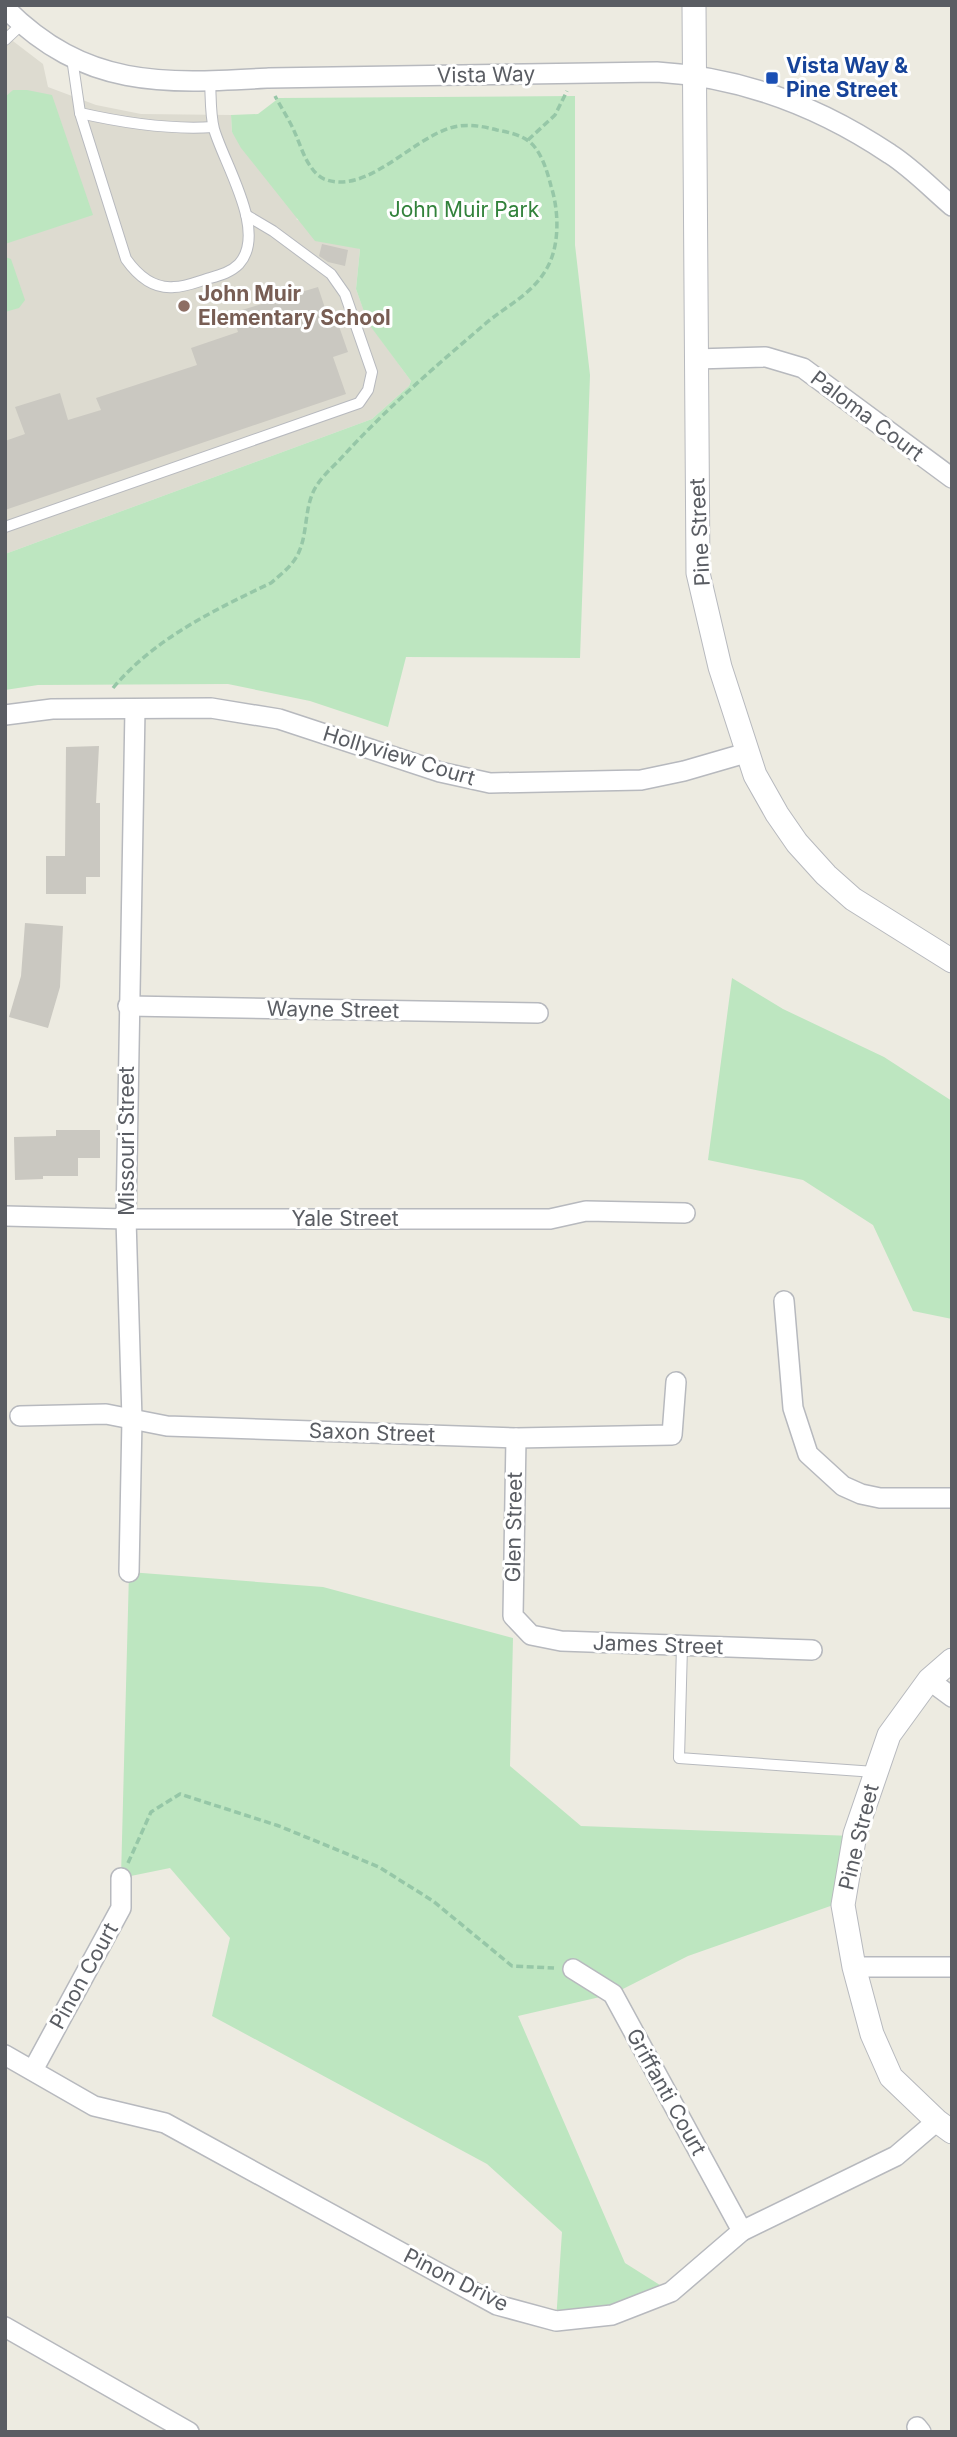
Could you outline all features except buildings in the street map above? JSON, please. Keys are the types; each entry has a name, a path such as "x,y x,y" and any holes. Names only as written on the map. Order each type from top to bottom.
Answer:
{"street":[{"name":"Pine Street","path":"694,5 698,573 720,667 755,775 797,844 853,899 952,961"},
{"name":"Vista Way","path":"5,8 44,41 72,57 110,73 174,81 656,72 695,76 766,92 814,110 893,155 952,205"},
{"name":"Paloma Court","path":"696,359 766,357 803,368 952,478"},
{"name":"Hollyview Court","path":"5,715 52,709 211,708 279,719 440,772 490,783 641,780 684,771 746,752"},
{"name":"Missouri Street","path":"128,1572 132,1419 126,1219 135,709"},
{"name":"Wayne Street","path":"128,1006 538,1013"},
{"name":"Yale Street","path":"5,1216 126,1219 550,1219 586,1210 685,1213"},
{"path":"785,1300 793,1408 808,1454 843,1486 861,1494 880,1498 952,1498"},
{"name":"Saxon Street","path":"20,1416 106,1414 167,1426 516,1438 672,1435 676,1382"},
{"name":"Glen Street","path":"513,1616 516,1438"},
{"name":"James Street","path":"513,1616 531,1635 561,1642 812,1650"},
{"name":"Pine Street","path":"944,2126 891,2077 872,2034 854,1967 843,1905 855,1835 889,1735 929,1680 952,1660"},
{"path":"929,1680 952,1697"},
{"name":"Pinon Court","path":"33,2070 121,1908 121,1878"},
{"path":"854,1967 952,1967"},
{"name":"Griffanti Court","path":"573,1969 613,1994 742,2231"},
{"name":"Pinon Drive","path":"5,2055 94,2106 165,2123 497,2305 556,2321 612,2315 671,2292 742,2231 896,2156 944,2126"},
{"path":"5,2327 189,2432"}],"lane":[{"path":"5,40 22,24"},
{"path":"72,57 80,113 127,259 135,272 160,287 176,288 227,273 238,265 247,253 250,237 246,215 213,127 210,81"},
{"path":"80,113 151,126 213,127"},
{"path":"5,527 359,403 368,390 372,372 339,282 273,231 246,215"},
{"path":"682,1646 679,1758 876,1772"}],"path":[{"path":"528,140 555,115 567,91"},
{"path":"121,1878 151,1812 180,1794 279,1826 379,1867 433,1901 512,1966 573,1969"}],"shaded area":[{"name":"John Muir Elementary School","path":"5,35 43,64 48,87 96,105 141,114 231,115 232,132 298,218 296,219 360,249 356,289 368,322 411,381 409,386 372,419 5,554"}],"green space":[{"path":"13,90 52,95 93,215 5,244 5,97"},
{"name":"John Muir Park","path":"575,96 575,245 590,375 580,658 406,657 388,727 310,701 228,684 38,685 5,690 5,554 372,419 409,386 411,381 368,323 356,289 360,249 315,241 241,148 232,132 231,115 258,114 279,98"},
{"path":"5,257 11,259 25,300 19,308 5,312"},
{"path":"732,978 783,1009 884,1057 952,1101 952,1319 913,1311 873,1225 803,1180 708,1160"},
{"path":"129,1572 323,1587 513,1638 510,1766 581,1826 853,1836 839,1903 688,1956 613,1994 518,2016 625,2263 671,2292 556,2321 562,2232 487,2164 212,2016 230,1938 170,1868 121,1878"}],"place":[{"name":"Vista Way & Pine Street","path":"772,78"},
{"name":"John Muir Elementary School","path":"184,306"}]}
